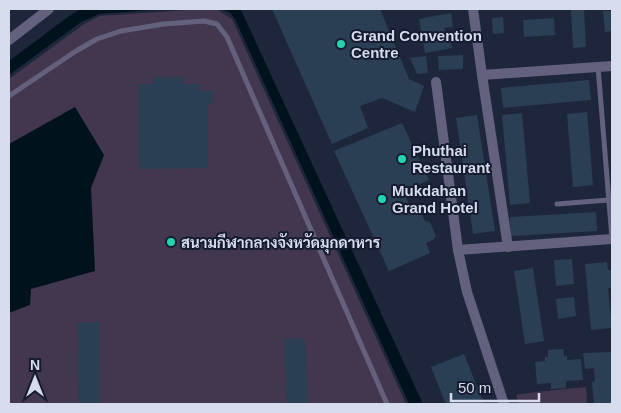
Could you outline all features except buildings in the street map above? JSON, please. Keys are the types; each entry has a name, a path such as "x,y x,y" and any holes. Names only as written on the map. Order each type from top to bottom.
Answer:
{"street":[{"path":"9,40 49,9"},
{"path":"473,9 508,247"},
{"path":"482,75 612,66"},
{"path":"436,82 458,250 467,292 504,404"},
{"path":"458,250 612,239"}],"lane":[{"path":"9,96 76,50 97,39 121,31 164,24 204,21 218,24 227,37 387,404"},
{"path":"598,67 612,239"},
{"path":"557,204 609,200"}],"shaded area":[{"name":"สนามกีฬากลางจังหวัดมุกดาหาร","path":"203,9 218,10 232,19 406,404 9,404 9,79 84,24 100,16"},
{"path":"586,387 587,404 519,404 516,395 535,392"}],"water":[{"path":"81,9 162,9 99,14 81,22 9,75 9,61"},
{"path":"221,9 241,10 423,404 409,404 235,19 230,13"},
{"path":"75,107 104,155 91,188 95,271 31,289 30,305 9,313 9,144"}],"place":[{"name":"Grand Convention Centre","path":"341,44"},
{"name":"Phuthai Restaurant","path":"402,159"},
{"name":"Mukdahan Grand Hotel","path":"382,199"},
{"name":"สนามกีฬากลางจังหวัดมุกดาหาร","path":"171,242"}]}
